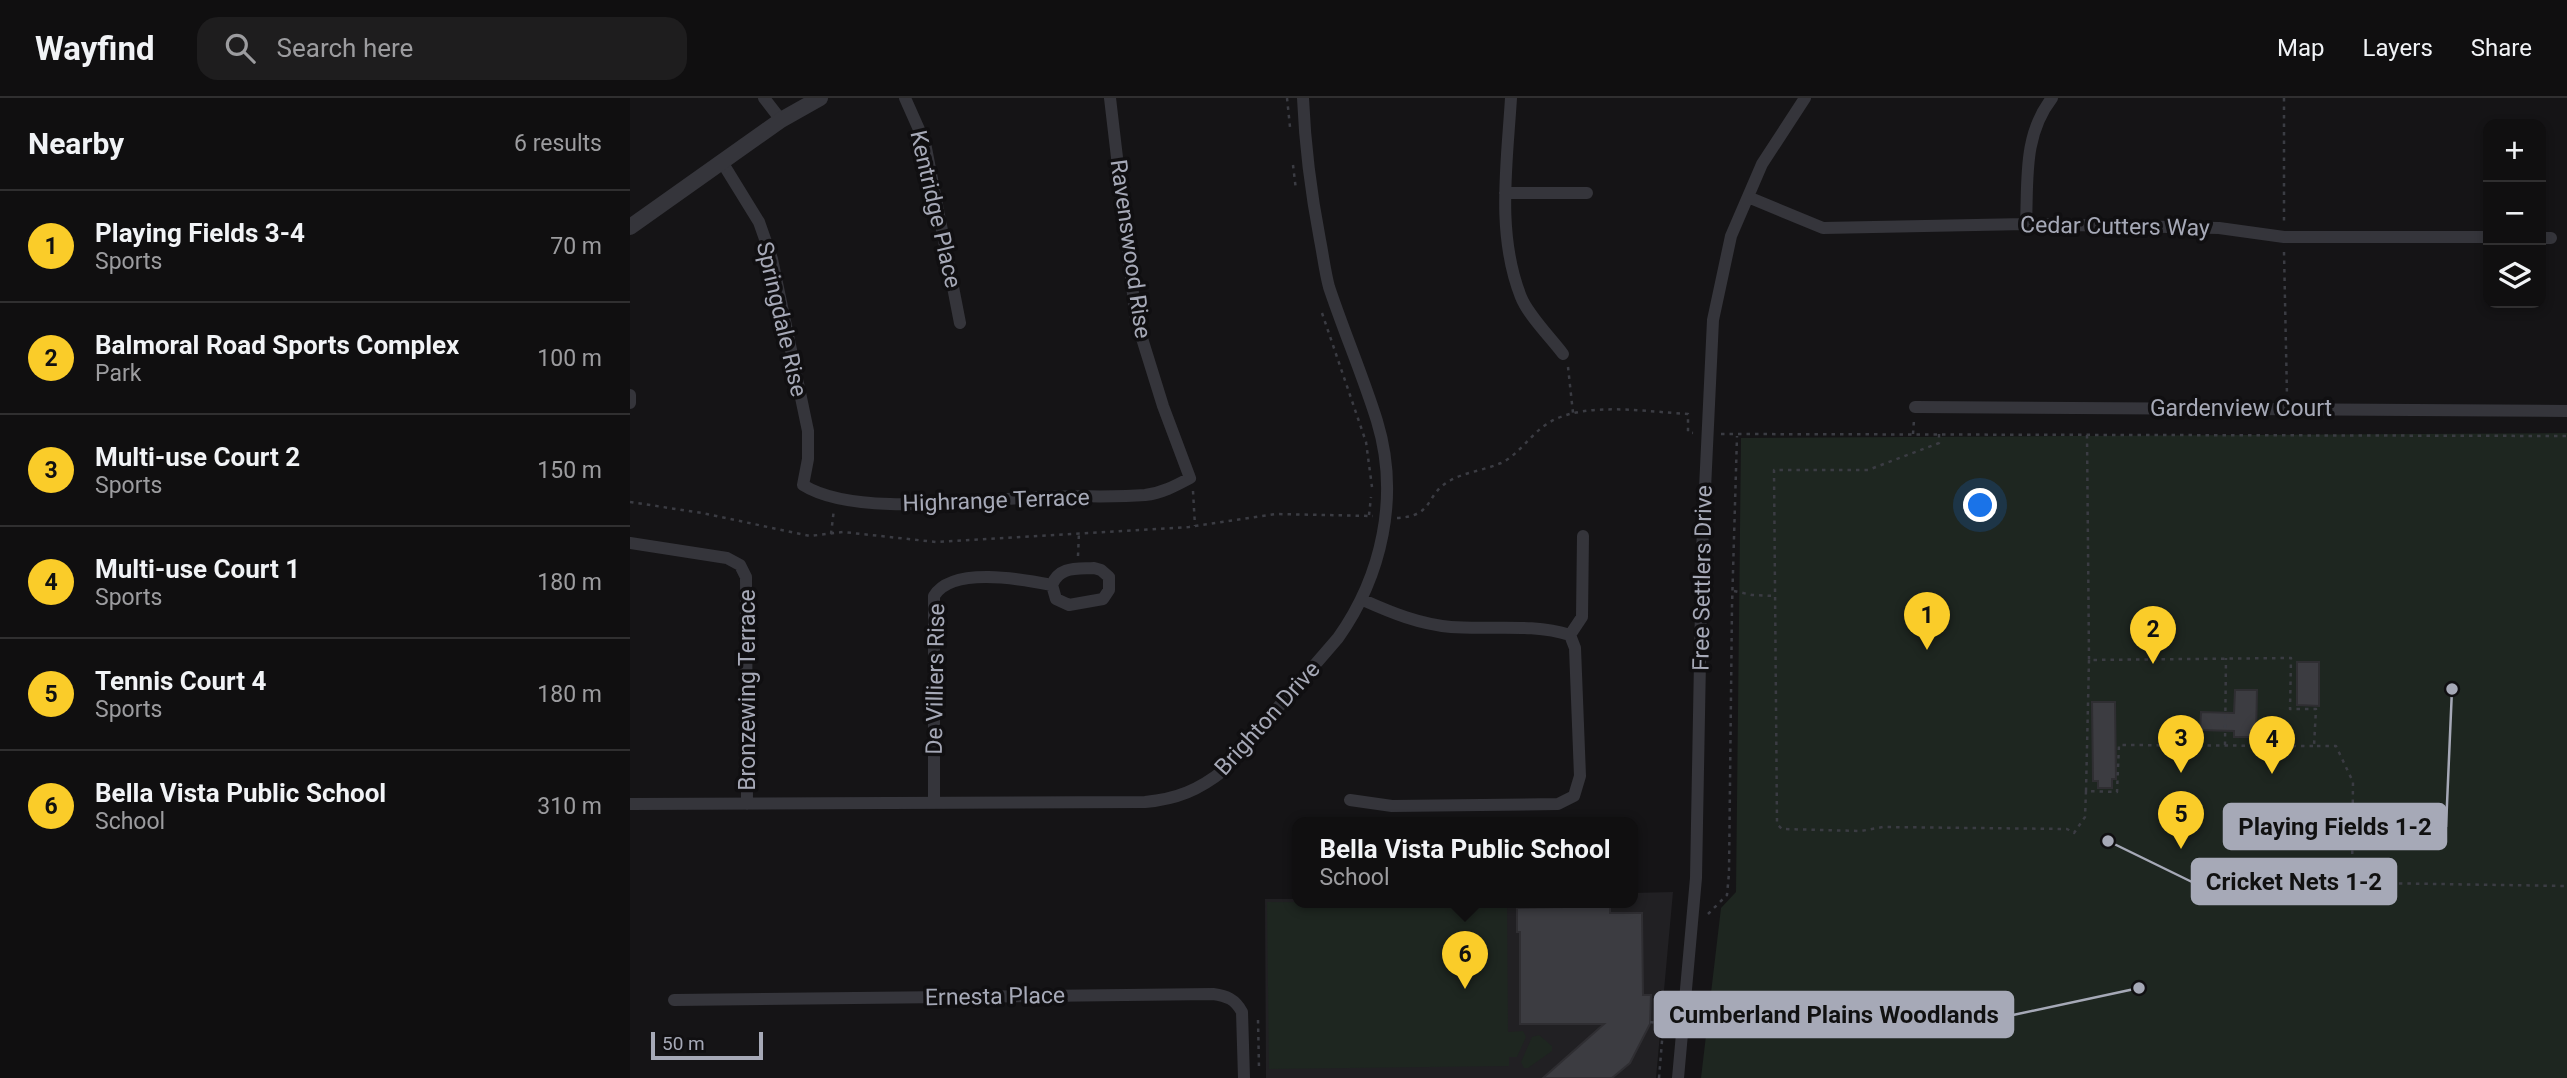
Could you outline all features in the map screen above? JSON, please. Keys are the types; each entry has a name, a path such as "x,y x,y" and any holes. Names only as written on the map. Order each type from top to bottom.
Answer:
{"street":[{"path":"764,98 781,120"},
{"path":"630,227 781,120 820,98"},
{"name":"Kentridge Place","path":"905,98 925,143 960,323"},
{"name":"Ravenswood Rise","path":"1110,98 1136,319 1189,478"},
{"name":"Brighton Drive","path":"630,804 1145,802 1186,794 1206,785 1224,770 1338,638 1363,600 1376,567 1384,533 1385,463 1378,423 1328,284 1311,193 1303,98"},
{"path":"1511,98 1506,243 1522,299 1563,354"},
{"name":"Free Settlers Drive","path":"1678,1078 1696,878 1702,552 1713,320 1731,236 1762,164 1805,98"},
{"path":"2026,224 2031,137 2042,112 2052,98"},
{"name":"Springdale Rise","path":"722,162 759,222 772,259 808,431 808,459 803,485"},
{"path":"1506,193 1587,193"},
{"name":"Cedar Cutters Way","path":"1748,197 1823,228 2026,224 2219,228 2284,237 2483,237"},
{"path":"630,395 630,403"},
{"name":"Gardenview Court","path":"1915,407 2567,411"},
{"name":"Highrange Terrace","path":"803,485 817,494 836,500 895,505 1146,495 1170,489 1189,478"},
{"path":"1570,635 1582,617 1583,536"},
{"name":"Bronzewing Terrace","path":"630,543 727,558 740,565 747,577 747,804"},
{"name":"De Villiers Rise","path":"1086,568 1101,570 1110,583 1103,599 1069,605 1056,598 1052,585 1059,573 1086,568"},
{"name":"De Villiers Rise","path":"934,803 934,596 940,587 958,579 1014,577 1052,585"},
{"path":"1363,600 1399,616 1426,623 1452,627 1551,629 1570,635"},
{"path":"1350,800 1405,806 1558,804 1574,796 1580,776 1575,648 1570,635"},
{"name":"Ernesta Place","path":"674,1000 1213,994 1231,998 1242,1012 1244,1078"}],"path":[{"path":"1563,354 1568,367 1573,413"},
{"path":"1399,519 1416,516 1427,509 1438,490 1450,481 1504,462 1533,434 1552,421 1573,413 1597,410 1688,414 1688,432"},
{"path":"2287,425 2287,435"},
{"path":"1940,434 1939,443 1868,470 1774,470 1777,824 1782,829 2067,829 2074,833 2085,817 2086,791 2090,660 2087,435"},
{"path":"1707,915 1727,895 1729,873 1732,590 1737,436 2567,436"},
{"path":"1189,478 1193,492 1195,526"},
{"path":"831,534 836,500"},
{"path":"630,502 702,513 810,536 843,532 936,542 1079,532 1140,531 1276,514 1369,515"},
{"path":"1078,561 1079,532"},
{"path":"1732,590 1752,595 1775,596"},
{"path":"2225,745 2227,658"},
{"path":"2090,660 2291,658 2290,709 2316,709 2314,746"},
{"path":"2086,791 2118,792 2119,745 2336,746 2353,782 2352,880 2372,883 2567,886"},
{"path":"1258,1020 1259,1077"},
{"path":"1650,1022 1656,1023"},
{"path":"1659,1078 1664,1029"}],"shaded area":[{"path":"2567,433 2567,1078 1701,1078 1721,908 1736,892 1741,438"},
{"path":"1673,892 1656,1078 1266,1078 1265,899 1292,899 1292,908 1638,908 1638,893"},
{"path":"1267,902 1292,902 1292,908 1507,908 1508,1032 1523,1031 1526,1037 1517,1057 1509,1057 1509,1066 1269,1069"},
{"path":"1539,1035 1552,1046 1552,1051 1524,1068 1521,1062 1532,1037"}],"building":[{"path":"2297,662 2319,662 2319,706 2297,705"},
{"path":"2235,690 2257,690 2256,737 2234,737 2234,731 2200,730 2201,712 2234,713"},
{"path":"2092,702 2115,702 2116,779 2112,779 2112,788 2098,788 2098,781 2093,781"},
{"path":"1517,908 1610,908 1610,913 1642,913 1643,995 1651,995 1650,1024 1630,1063 1612,1078 1543,1078 1604,1024 1520,1024 1520,932 1517,932"}],"place":[{"name":"Playing Fields 3-4","path":"1927,650"},
{"name":"Balmoral Road Sports Complex","path":"2153,664"},
{"name":"Playing Fields 1-2","path":"2452,689"},
{"name":"Multi-use Court 2","path":"2181,773"},
{"name":"Multi-use Court 1","path":"2272,774"},
{"name":"Cricket Nets 1-2","path":"2108,841"},
{"name":"Tennis Court 4","path":"2181,849"},
{"name":"Cumberland Plains Woodlands","path":"2139,988"},
{"name":"Bella Vista Public School","path":"1465,989"}]}
